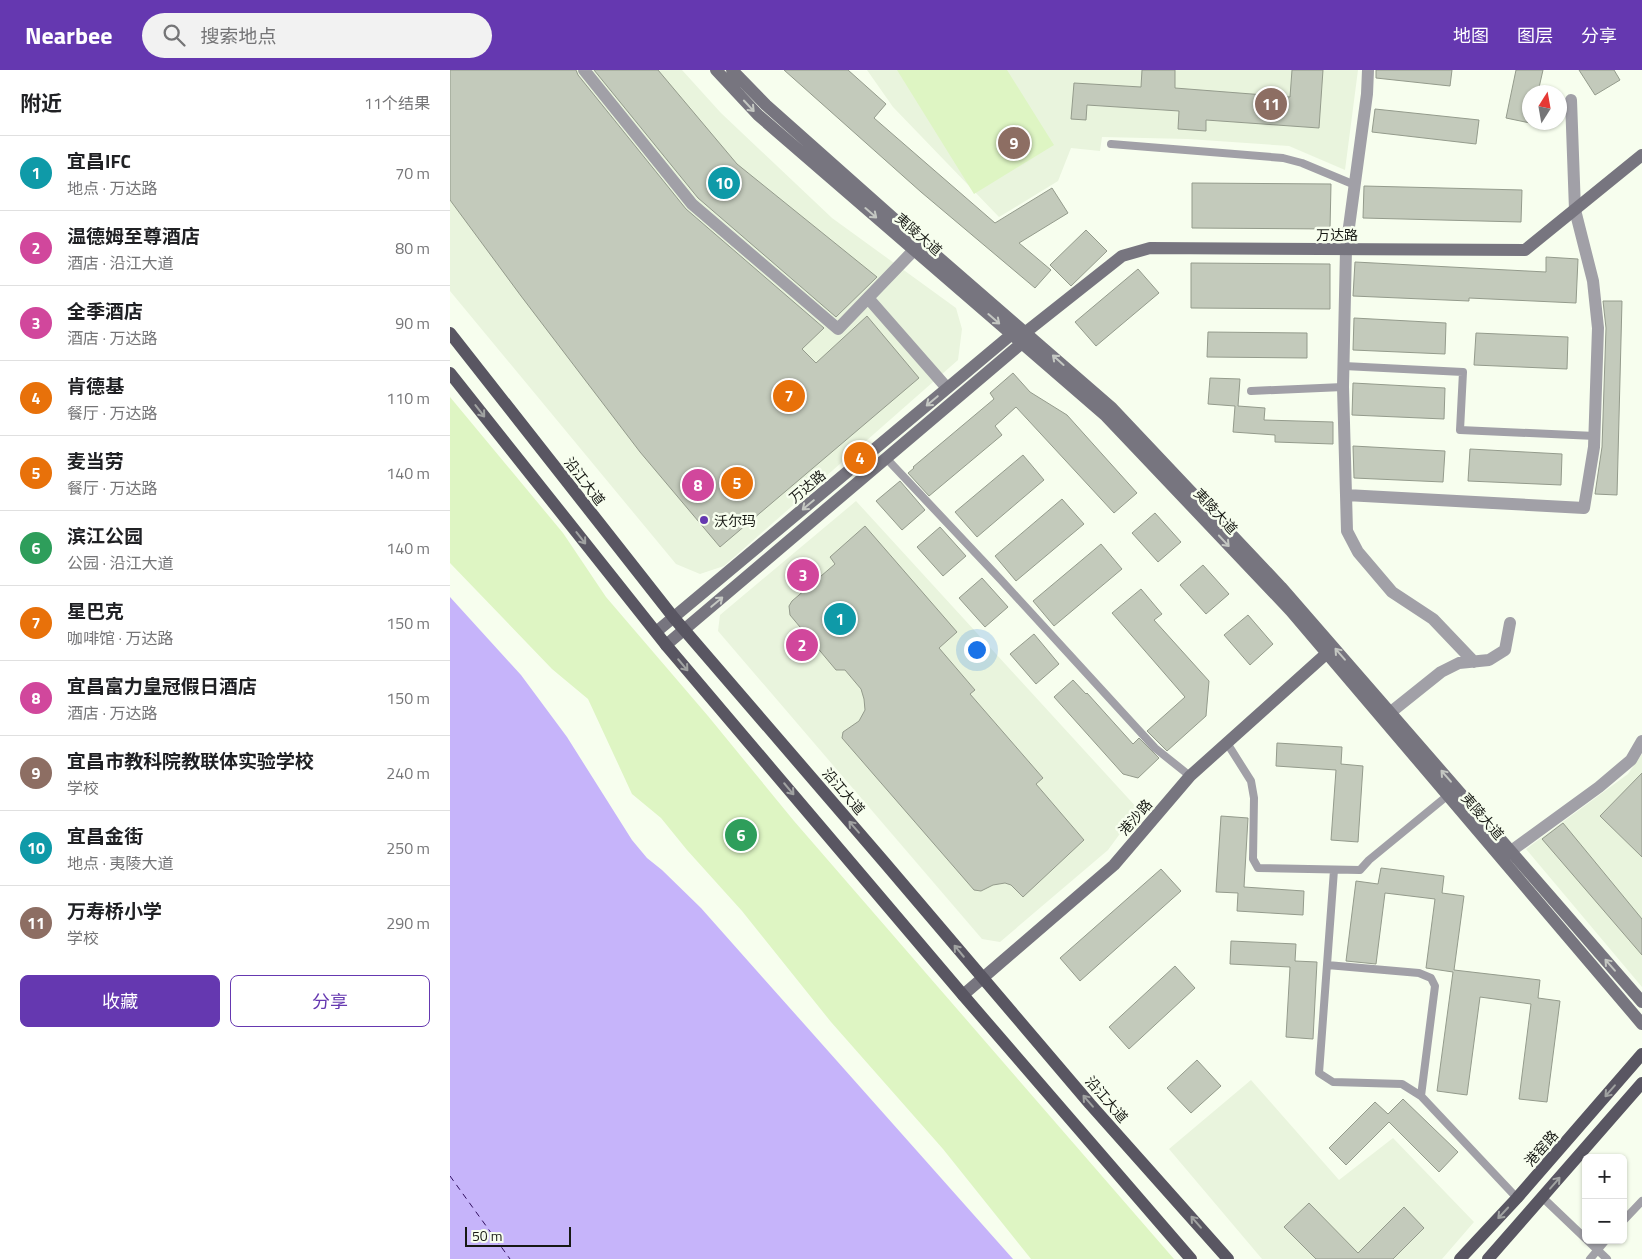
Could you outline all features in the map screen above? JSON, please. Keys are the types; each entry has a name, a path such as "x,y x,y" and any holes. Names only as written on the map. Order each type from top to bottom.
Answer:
{"main road":[{"name":"夷陵大道","path":"716,70 758,115 1012,334"},
{"name":"夷陵大道","path":"732,70 766,105 892,217 1106,416 1291,611 1642,1024"},
{"name":"万达路","path":"666,645 1122,256 1150,248 1525,250 1642,155"},
{"name":"沿江大道","path":"450,333 684,630 885,862 1090,1104 1228,1259"},
{"name":"万达路","path":"656,632 1012,334"},
{"path":"1012,334 1024,338"},
{"name":"夷陵大道","path":"1024,338 1112,408 1281,586 1642,1002"},
{"path":"450,373 666,645 963,995 1191,1259"},
{"name":"港沙路","path":"963,995 1114,865 1190,776 1326,654"},
{"name":"港窑路","path":"1460,1259 1517,1198 1642,1054"},
{"path":"1488,1259 1642,1083"}],"street":[{"path":"584,70 692,204 838,329 914,250"},
{"path":"1368,70 1367,94 1346,249 1343,387 1347,531 1358,552 1392,592 1433,619 1474,662"},
{"path":"1346,495 1584,508 1594,436 1598,328 1593,281 1574,210 1571,100"},
{"path":"868,298 947,388"},
{"path":"1390,712 1441,672 1459,663 1489,660 1505,650 1510,624"},
{"path":"1511,851 1599,787 1631,760 1642,741"}],"lane":[{"path":"1111,144 1283,158 1302,163 1355,185"},
{"path":"1344,366 1462,372 1460,430 1594,436"},
{"path":"1251,391 1343,387"},
{"path":"886,458 1155,748 1190,776"},
{"path":"1227,743 1251,781 1254,798 1253,859 1258,868 1360,870 1369,860 1447,796"},
{"path":"1334,870 1319,1073 1333,1082 1402,1084 1422,1096 1517,1198"},
{"path":"1327,965 1419,973 1431,978 1435,986 1422,1096"},
{"path":"1542,1197 1582,1236"},
{"path":"1627,1218 1642,1201"},
{"path":"1590,1244 1607,1259"},
{"path":"1590,1259 1602,1244"}],"shaded area":[{"path":"450,70 682,70 721,113 832,218 956,308 962,329 958,360 724,566 700,574 676,564 450,291"},
{"path":"867,70 1358,70 1345,170 1289,146 1188,139 1102,137 1100,151 1071,148 1058,181 999,217 893,107"},
{"path":"856,501 1138,809 1108,850 1000,942 982,939 718,631 720,615"},
{"path":"450,597 521,675 567,737 632,840 647,858 701,908 1013,1259 450,1259"},
{"path":"1642,754 1642,987 1526,849 1628,774"},
{"path":"1251,1080 1339,1180 1393,1138 1474,1222 1442,1259 1262,1259 1169,1149"}],"green space":[{"path":"897,70 1007,70 1054,145 974,194"},
{"path":"450,397 563,533 606,597 708,716 794,821 1174,1259 1031,1259 943,1149 831,1022 742,911 661,818 632,794 588,699 552,669 450,563"}],"building":[{"path":"450,70 576,70 578,75 686,209 824,328 802,349 816,363 867,316 919,378 720,547 640,452 450,200"},
{"path":"594,70 658,70 737,164 877,277 836,317 698,198"},
{"path":"784,70 848,70 886,104 874,118 995,223 1052,188 1068,213 1019,243 1051,270 1035,288 921,192"},
{"path":"1142,70 1175,70 1175,88 1290,97 1292,70 1323,70 1319,128 1206,120 1206,131 1178,129 1179,111 1087,105 1086,120 1071,119 1074,83 1141,87"},
{"path":"1376,70 1452,70 1450,86 1376,78"},
{"path":"1516,70 1543,70 1540,85 1522,85 1522,121 1506,118"},
{"path":"1579,70 1614,70 1620,80 1595,95"},
{"path":"1375,109 1479,120 1476,144 1372,132"},
{"path":"1192,183 1331,184 1330,229 1192,228"},
{"path":"1364,186 1522,190 1521,222 1363,218"},
{"path":"1086,230 1107,251 1071,286 1050,265"},
{"path":"1546,257 1578,259 1576,303 1469,298 1469,301 1353,296 1355,262 1546,272"},
{"path":"1191,263 1330,264 1330,309 1191,308"},
{"path":"1138,269 1159,293 1096,346 1075,322"},
{"path":"1603,301 1622,301 1617,495 1595,494 1602,447 1606,328"},
{"path":"1354,318 1446,323 1445,354 1353,350"},
{"path":"1208,332 1307,333 1307,358 1207,357"},
{"path":"1476,333 1568,337 1567,369 1474,365"},
{"path":"1013,373 1030,392 1067,415 1137,493 1114,513 1016,407 995,426 1002,435 929,496 908,473 994,399 990,393"},
{"path":"1210,378 1240,379 1238,406 1265,408 1264,420 1333,422 1333,444 1275,442 1275,435 1233,432 1235,406 1208,404"},
{"path":"1353,383 1445,388 1444,419 1352,415"},
{"path":"1353,446 1445,451 1443,482 1354,478"},
{"path":"1470,449 1562,454 1561,485 1468,481"},
{"path":"1023,455 1044,480 977,537 955,512"},
{"path":"900,481 925,510 902,530 876,501"},
{"path":"1062,499 1084,524 1016,581 995,556"},
{"path":"1155,513 1181,542 1158,562 1132,533"},
{"path":"865,526 957,632 939,648 975,690 970,694 1043,778 1036,784 1084,840 1023,897 1011,885 1005,883 993,885 981,891 974,890 842,738 843,732 859,721 865,710 861,689 845,670 836,670 790,615 789,606 792,601 835,564 830,557"},
{"path":"940,527 966,556 943,576 917,547"},
{"path":"1101,544 1122,569 1054,626 1033,601"},
{"path":"1203,565 1229,594 1206,614 1180,585"},
{"path":"982,578 1008,607 985,627 959,598"},
{"path":"1141,589 1162,614 1154,620 1209,681 1206,716 1167,751 1147,731 1185,697 1112,613"},
{"path":"1248,615 1273,644 1250,665 1224,635"},
{"path":"1034,634 1059,664 1036,684 1010,654"},
{"path":"1073,680 1133,744 1139,738 1159,758 1138,778 1123,774 1054,697"},
{"path":"1277,743 1342,747 1341,764 1363,766 1358,842 1331,840 1336,770 1276,766"},
{"path":"1642,773 1642,857 1600,816"},
{"path":"1221,816 1248,818 1244,887 1304,891 1303,915 1237,911 1238,893 1216,892"},
{"path":"1563,823 1642,919 1642,955 1542,839"},
{"path":"1381,868 1444,876 1442,893 1464,896 1454,970 1540,980 1538,998 1560,1001 1547,1102 1519,1099 1531,1004 1480,997 1467,1095 1437,1091 1453,972 1426,968 1435,899 1385,893 1376,964 1346,961 1356,881 1378,884"},
{"path":"1161,869 1181,891 1080,981 1060,958"},
{"path":"1231,941 1296,944 1295,961 1317,962 1313,1039 1286,1037 1290,967 1230,964"},
{"path":"1175,966 1195,988 1129,1049 1109,1027"},
{"path":"1197,1060 1221,1086 1191,1113 1167,1088"},
{"path":"1403,1099 1458,1152 1439,1172 1389,1122 1346,1165 1329,1148 1375,1102 1388,1114"},
{"path":"1309,1203 1358,1253 1404,1207 1424,1228 1393,1259 1316,1259 1284,1227"}],"ferry route":[{"path":"450,1176 510,1259"}],"place":[{"name":"万寿桥小学","path":"1271,104"},
{"name":"宜昌市教科院教联体实验学校","path":"1014,143"},
{"name":"宜昌金街","path":"724,183"},
{"name":"星巴克","path":"789,396"},
{"name":"肯德基","path":"860,458"},
{"name":"麦当劳","path":"737,483"},
{"name":"宜昌富力皇冠假日酒店","path":"698,485"},
{"name":"沃尔玛","path":"704,520"},
{"name":"全季酒店","path":"803,575"},
{"name":"宜昌IFC","path":"840,619"},
{"name":"温德姆至尊酒店","path":"802,645"},
{"name":"滨江公园","path":"741,835"}]}
